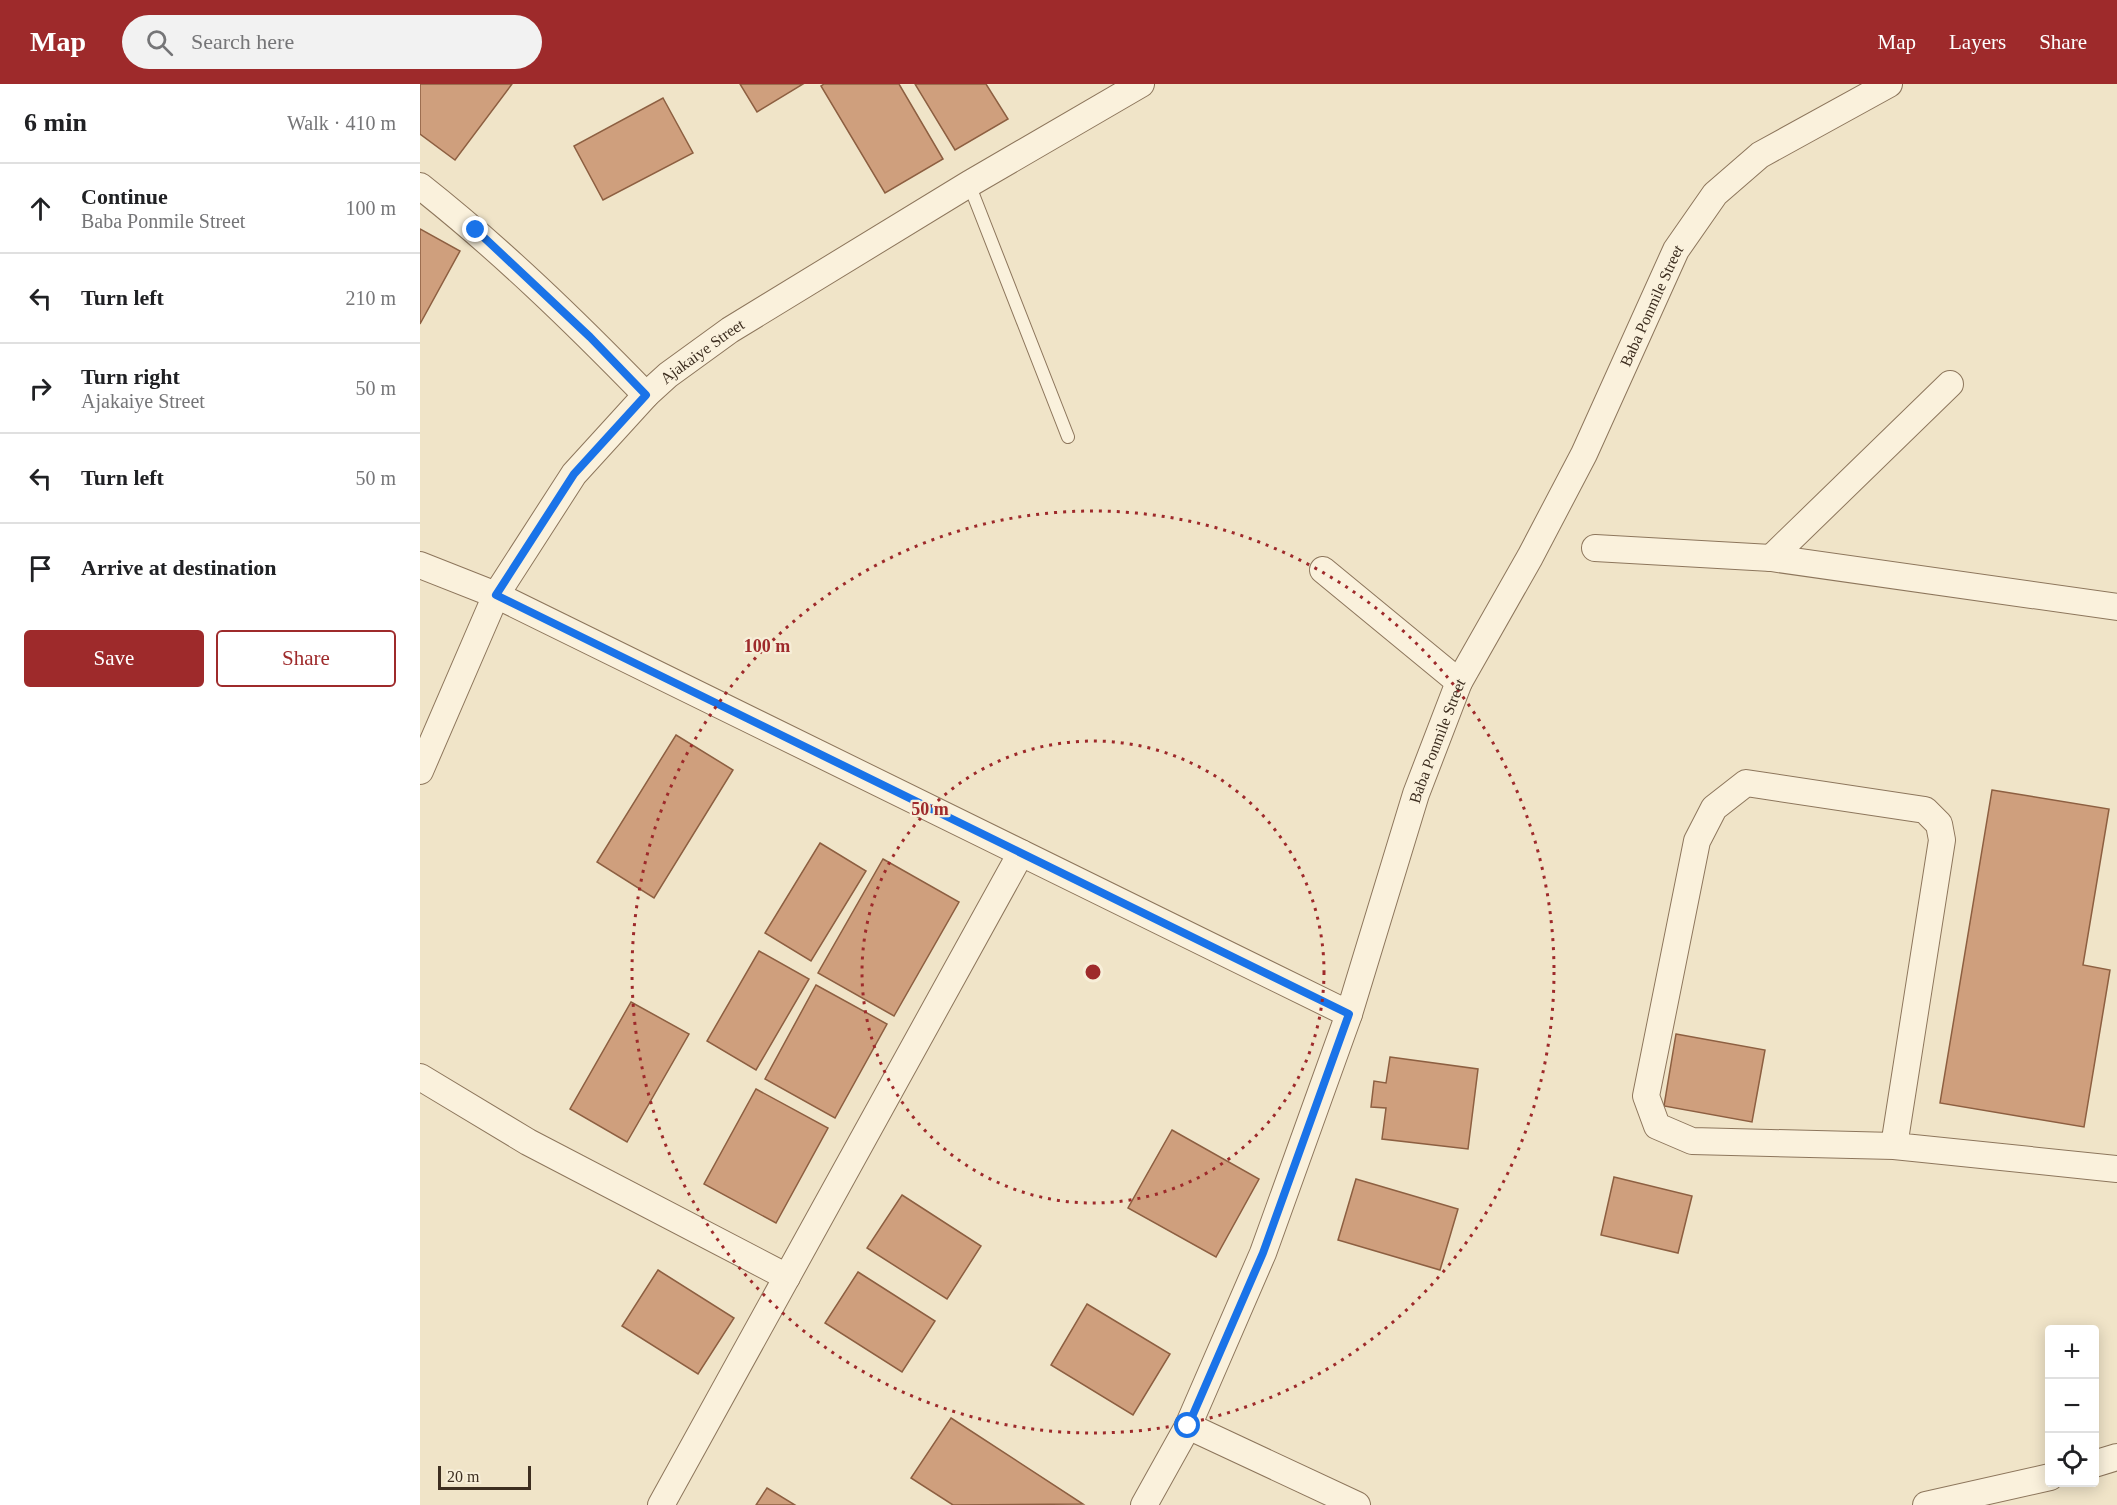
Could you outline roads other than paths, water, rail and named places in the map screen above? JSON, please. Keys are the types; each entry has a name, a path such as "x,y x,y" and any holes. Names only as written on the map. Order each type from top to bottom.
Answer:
{"street":[{"name":"Ajakaiye Street","path":"420,771 496,595 574,474 646,395 668,375 730,330 969,184 1141,84"},
{"name":"Baba Ponmile Street","path":"1144,1505 1188,1426 1263,1253 1349,1014 1416,794 1459,682 1530,557 1584,454 1676,250 1714,194 1760,155 1890,84"},
{"path":"420,186 476,230 513,264 590,337 646,395"},
{"path":"1771,558 1950,384"},
{"path":"1595,548 1771,558 2117,608"},
{"path":"420,565 496,595 1349,1014"},
{"path":"1323,570 1459,682"},
{"path":"1894,1146 1942,840 1939,824 1925,810 1746,783 1714,808 1697,841 1646,1096 1657,1126 1692,1141 1894,1146 2117,1169"},
{"path":"662,1505 1021,853"},
{"path":"420,1077 528,1142 787,1277"},
{"path":"1188,1426 1357,1505"},
{"path":"2099,1462 2117,1457"},
{"path":"1926,1505 2045,1478"}],"lane":[{"path":"969,184 1068,438"}]}
